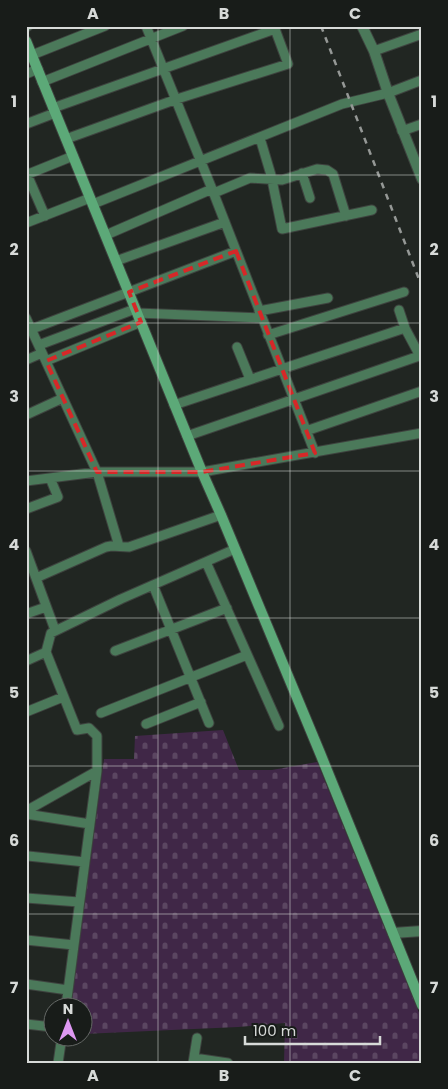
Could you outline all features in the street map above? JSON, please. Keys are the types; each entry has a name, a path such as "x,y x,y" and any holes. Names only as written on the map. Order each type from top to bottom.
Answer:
{"main road":[{"path":"26,41 174,405 393,933 417,980 422,1005"}],"street":[{"path":"32,55 105,26"},
{"path":"146,26 177,99 314,453"},
{"path":"42,82 183,26"},
{"path":"362,26 374,51 402,131 420,168 422,179"},
{"path":"26,124 163,68 274,28 288,64 177,99 66,138"},
{"path":"374,51 422,34"},
{"path":"26,74 38,69"},
{"path":"26,224 260,138 342,104 351,104 388,93 422,80"},
{"path":"402,131 422,124"},
{"path":"260,138 272,179 282,229 372,210"},
{"path":"45,216 27,174 73,156"},
{"path":"106,235 213,191 250,178 282,180 317,169 327,170 333,174 346,216"},
{"path":"302,174 310,198"},
{"path":"116,261 225,222"},
{"path":"32,330 236,251"},
{"path":"268,335 404,292"},
{"path":"26,360 138,315 260,314 328,298"},
{"path":"187,436 421,356 405,328 399,310"},
{"path":"42,353 138,315"},
{"path":"26,318 97,472 119,546"},
{"path":"174,405 405,328"},
{"path":"237,347 250,379"},
{"path":"306,431 422,391"},
{"path":"26,415 63,398"},
{"path":"26,481 97,472 202,472 422,433"},
{"path":"26,509 58,496 50,478"},
{"path":"36,578 106,548 129,547 221,515"},
{"path":"67,996 97,771 97,736 89,728 77,730 46,652 51,633 235,549"},
{"path":"26,551 28,567 36,578 55,630"},
{"path":"206,562 279,726"},
{"path":"153,585 209,723"},
{"path":"26,614 46,607"},
{"path":"115,651 226,608"},
{"path":"26,661 46,652"},
{"path":"101,714 247,655"},
{"path":"26,712 63,697"},
{"path":"146,724 201,702"},
{"path":"26,812 97,771"},
{"path":"26,812 90,824"},
{"path":"28,856 85,862"},
{"path":"26,898 80,902"},
{"path":"393,933 422,931"},
{"path":"26,940 74,945"},
{"path":"26,984 68,990"},
{"path":"26,1024 42,1026"},
{"path":"197,1038 194,1060 228,1063"},
{"path":"58,1063 61,1046"}],"highlighted area":[{"path":"236,251 315,453 202,472 97,472 46,361 141,322 129,292"}],"green space":[{"path":"223,730 239,770 272,770 317,762 422,1020 422,1063 284,1063 285,1023 92,1034 92,996 72,996 104,759 134,759 135,736"}],"railway":[{"path":"321,26 422,287"}]}
